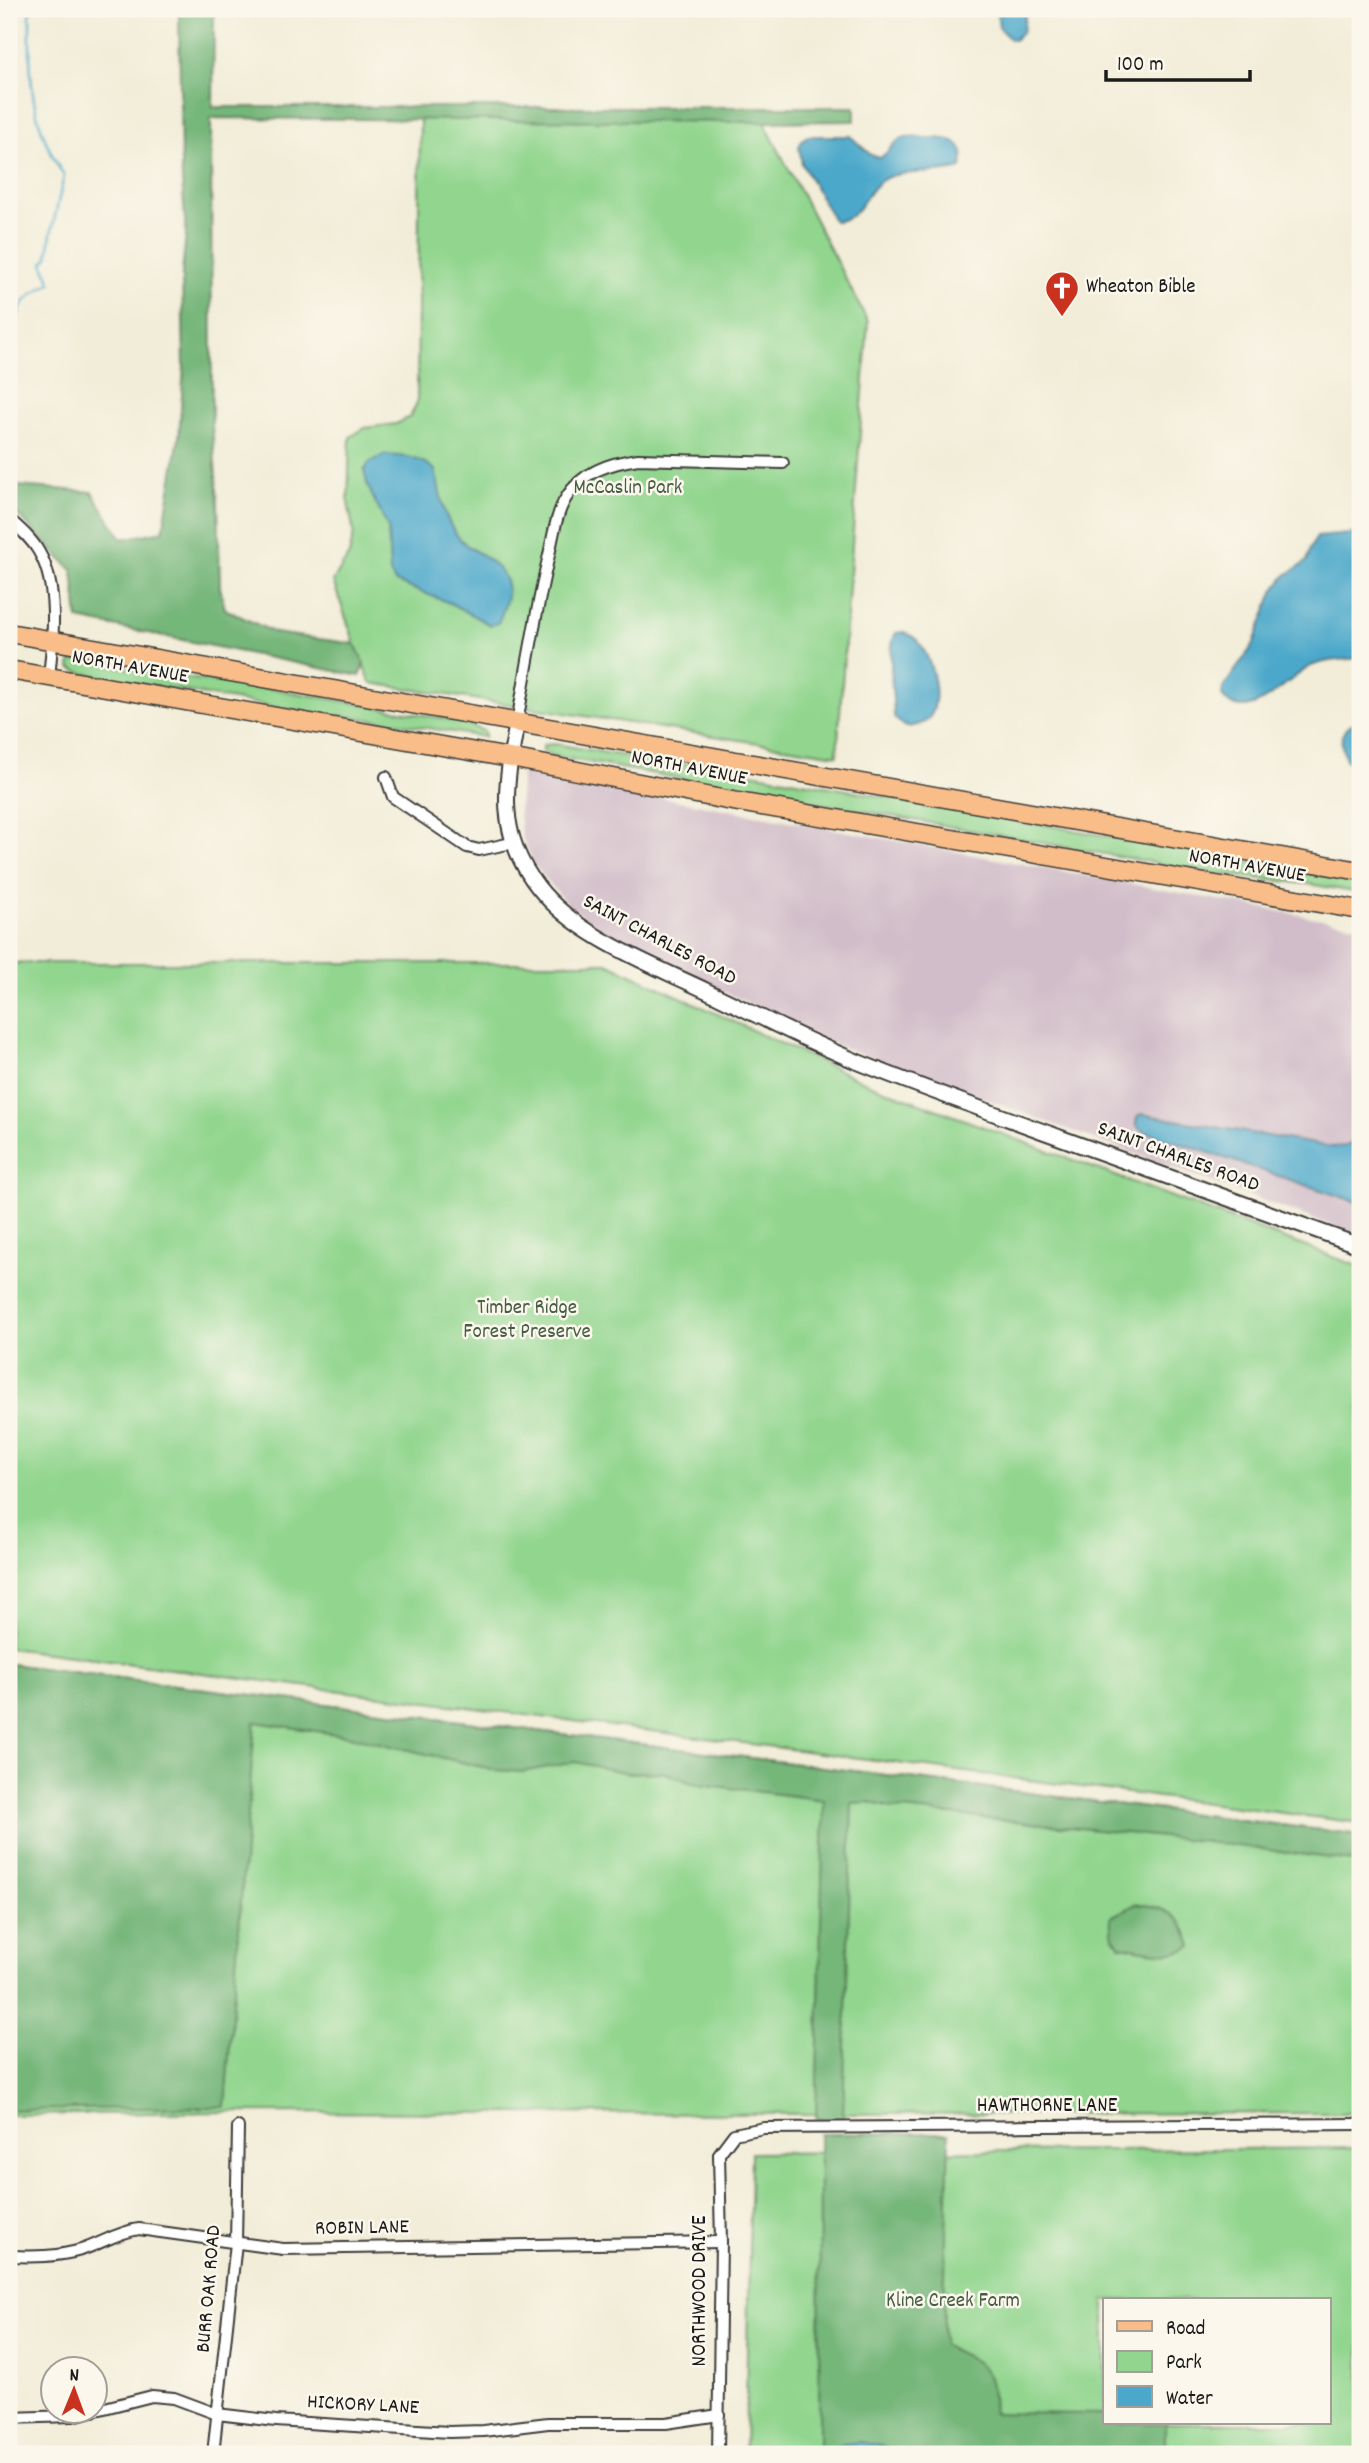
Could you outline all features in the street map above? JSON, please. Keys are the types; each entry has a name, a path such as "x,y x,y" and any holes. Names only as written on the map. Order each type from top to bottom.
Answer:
{"main road":[{"name":"NORTH AVENUE","path":"9,633 1360,871"},
{"name":"NORTH AVENUE","path":"9,670 510,758 727,800 1360,910"}],"street":[{"name":"SAINT CHARLES ROAD","path":"783,463 638,459 614,462 588,475 565,498 536,611 510,758 507,800 512,843 519,859 538,887 551,903 579,925 648,963 849,1058 1360,1247"},
{"path":"9,519 38,549 46,565 50,584 53,641 49,677"},
{"path":"386,777 393,797 467,848 479,850 512,843"},
{"name":"HAWTHORNE LANE","path":"734,2133 764,2128 1360,2124"},
{"name":"BURR OAK ROAD","path":"213,2454 236,2243 238,2127"},
{"name":"NORTHWOOD DRIVE","path":"718,2454 721,2242 719,2154 734,2133"},
{"name":"ROBIN LANE","path":"9,2256 43,2257 70,2253 139,2229 275,2248 310,2249 721,2242"},
{"name":"HICKORY LANE","path":"9,2418 73,2416 152,2396 174,2398 217,2414 463,2432 548,2423 666,2423 719,2414"}],"shaded area":[{"path":"522,772 1360,926 1360,1236 834,1044 620,942 567,904 534,865 521,834 519,811"}],"green space":[{"path":"179,9 214,9 213,107 855,107 855,121 211,118 212,426 218,501 220,587 225,609 275,633 355,644 364,663 360,676 78,619 73,571 9,506 9,480 18,486 92,492 122,539 163,531 179,437 184,366 182,272 186,234 181,165"},
{"name":"McCaslin Park","path":"420,118 764,122 868,322 837,755 371,683 333,581 349,555 354,533 348,503 350,437 365,428 396,424 410,417 417,403"},
{"path":"82,660 180,677 274,689 464,722 485,732 485,737 291,710 82,673 70,668 71,661"},
{"path":"555,744 643,759 729,769 1360,881 1360,893 1309,884 1218,874 553,756 543,751 543,745"},
{"name":"Timber Ridge Forest Preserve","path":"9,963 607,963 871,1085 1360,1267 1360,1823 9,1648"},
{"path":"9,1664 1360,1835 1360,2113 227,2112 9,2115"},
{"path":"9,1664 1360,1835 1360,1862 1191,1840 893,1808 868,1802 852,1803 843,2120 816,2119 824,1800 692,1783 663,1772 627,1773 575,1762 522,1772 495,1770 349,1736 255,1722 225,2107 9,2110"},
{"path":"1136,1904 1157,1907 1173,1914 1184,1927 1192,1946 1167,1953 1120,1946 1112,1933 1111,1917"},
{"path":"949,2133 943,2345 977,2362 988,2374 993,2413 1103,2414 1103,2424 1165,2424 1165,2454 891,2454 843,2444 828,2454 819,2454 820,2134"},
{"name":"Kline Creek Farm","path":"1360,2148 1360,2454 745,2454 751,2153"}],"water":[{"path":"997,9 1026,9 1023,31 1014,40 999,28"},
{"path":"808,136 850,136 871,155 880,158 906,137 951,140 960,147 963,159 961,168 886,178 873,189 851,216 834,221 802,164 799,147"},
{"path":"384,455 418,460 435,470 444,508 456,534 467,546 494,565 505,579 506,603 498,623 490,625 450,603 395,582 390,573 388,528 368,487 364,471 369,463"},
{"path":"1360,533 1360,658 1311,666 1255,704 1244,707 1233,705 1222,696 1223,688 1253,645 1273,592 1285,576 1307,561 1317,537"},
{"path":"903,632 916,639 922,647 935,687 934,706 929,718 920,724 906,727 894,718 891,673 893,640 896,633"},
{"path":"1360,721 1360,764 1347,761 1342,748 1342,736 1348,727"},
{"path":"1141,1114 1332,1147 1347,1146 1360,1136 1360,1203 1140,1130 1136,1124 1137,1117"},
{"path":"861,2442 885,2447 893,2454 828,2454 843,2444"}],"waterway":[{"path":"9,336 23,304 35,292 51,283 43,263 48,257 64,176 43,134 33,95 30,9"}],"place":[{"name":"Wheaton Bible","path":"1062,318"}]}
